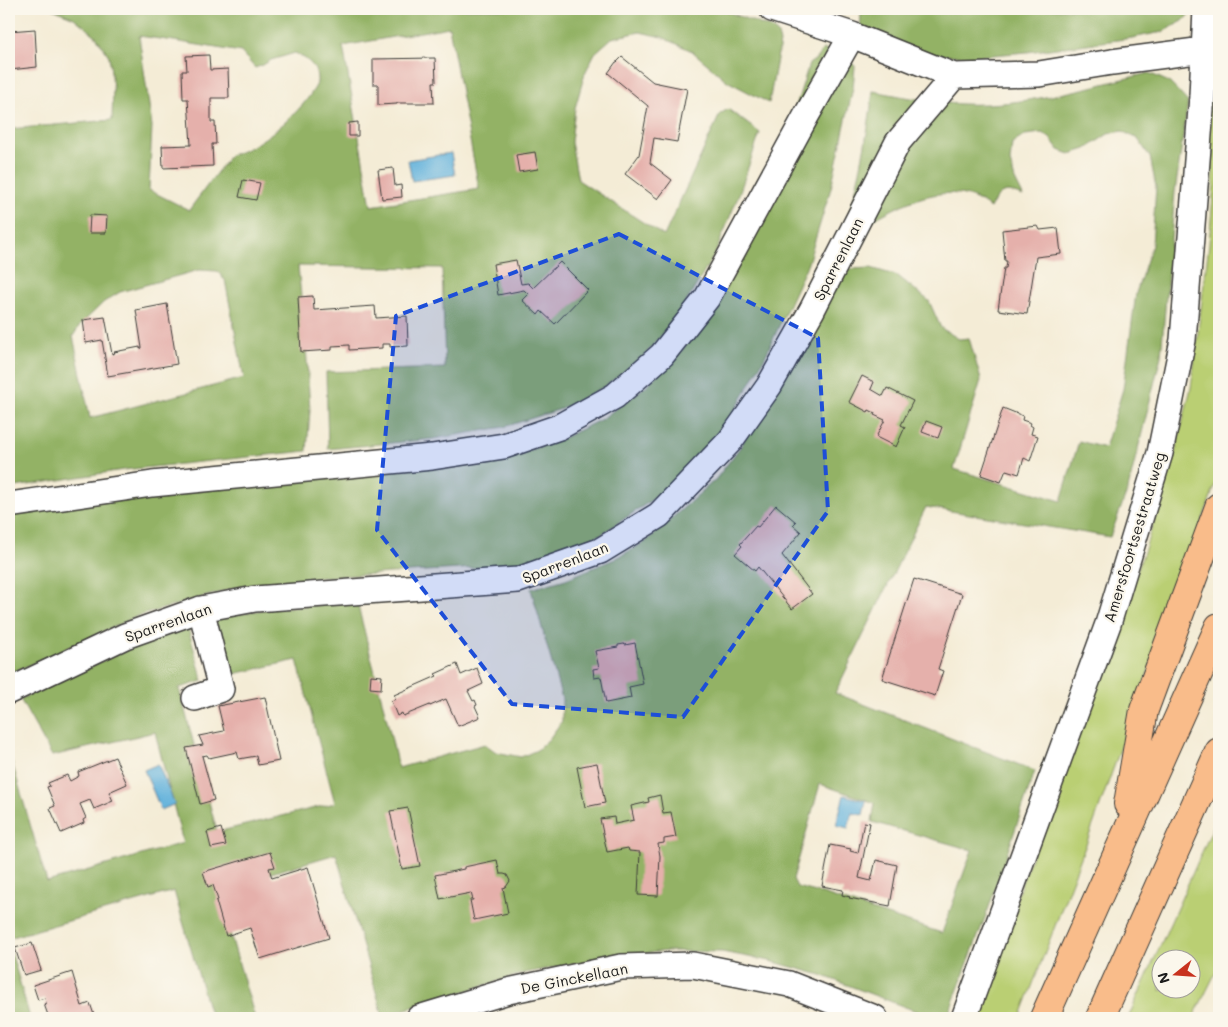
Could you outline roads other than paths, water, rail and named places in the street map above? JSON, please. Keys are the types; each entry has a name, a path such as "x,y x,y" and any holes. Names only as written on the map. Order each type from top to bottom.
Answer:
{"highway":[{"path":"1122,843 1144,710 1219,507"},
{"path":"1044,1018 1219,627"},
{"path":"1100,1018 1219,752"}],"street":[{"path":"772,9 852,36 954,76 1039,74 1211,49"},
{"name":"Amersfoortsestraatweg","path":"964,1018 1108,624 1160,453 1183,340 1202,96 1211,49 1206,9"},
{"path":"9,504 152,484 432,457 504,446 559,427 615,396 662,355 707,298 796,134 852,36"},
{"name":"Sparrenlaan","path":"9,691 125,636 201,609 254,599 518,580 600,551 659,515 730,441 768,386 812,310 898,142 954,76"},
{"path":"194,698 222,689 201,609"},
{"name":"De Ginckellaan","path":"419,1018 508,991 621,967 693,965 789,984 876,1018"}],"water":[{"path":"451,153 455,175 412,181 408,160"},
{"path":"158,764 175,804 161,810 144,770"},
{"path":"844,795 866,801 863,815 852,813 848,828 836,825"}]}
